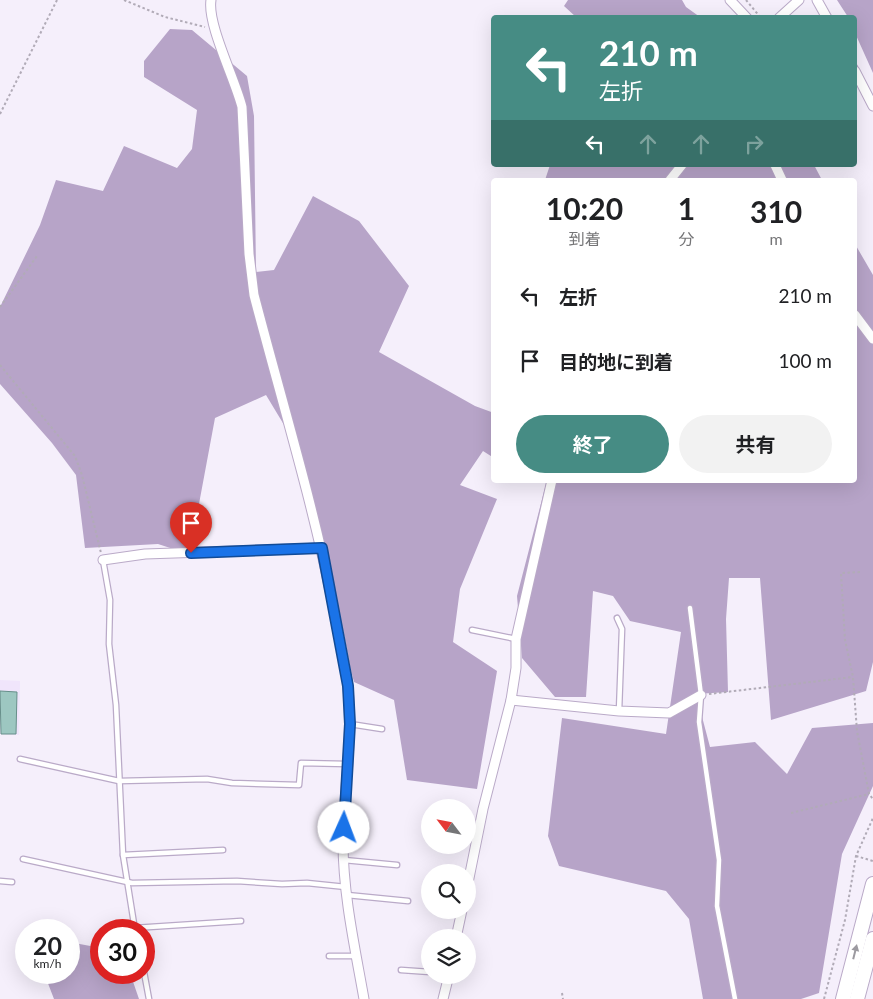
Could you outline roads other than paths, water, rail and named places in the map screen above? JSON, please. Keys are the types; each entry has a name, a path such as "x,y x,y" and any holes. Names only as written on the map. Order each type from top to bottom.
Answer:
{"main road":[{"path":"843,999 873,884"},
{"path":"857,999 873,940"}],"street":[{"path":"211,0 212,19 238,89 242,107 249,254 254,295 322,548 348,686 350,724 349,764 345,780 344,860 364,999"},
{"path":"730,0 744,15"},
{"path":"782,15 799,0"},
{"path":"818,0 826,15"},
{"path":"857,75 873,106"},
{"path":"672,178 680,167"},
{"path":"857,318 873,339"},
{"path":"472,864 483,809 511,700 516,668 516,639 551,483"},
{"path":"103,560 145,554 322,548"},
{"path":"511,700 619,711 669,712 701,695"},
{"path":"443,999 447,984"}],"lane":[{"path":"103,560 110,600 109,644 116,705 122,854 132,919"},
{"path":"690,608 701,695 699,722 719,860 717,906 735,999"},
{"path":"617,618 622,629 619,711"},
{"path":"472,630 516,639"},
{"path":"350,724 382,729"},
{"path":"20,760 119,781 207,779 232,783 299,785 301,763 349,764"},
{"path":"122,854 223,850"},
{"path":"23,859 126,882 237,880 282,884 307,883 408,901"},
{"path":"344,860 397,865"},
{"path":"0,881 12,882"},
{"path":"155,927 241,921"},
{"path":"329,956 357,956"},
{"path":"402,970 421,971"},
{"path":"146,984 149,999"}]}
